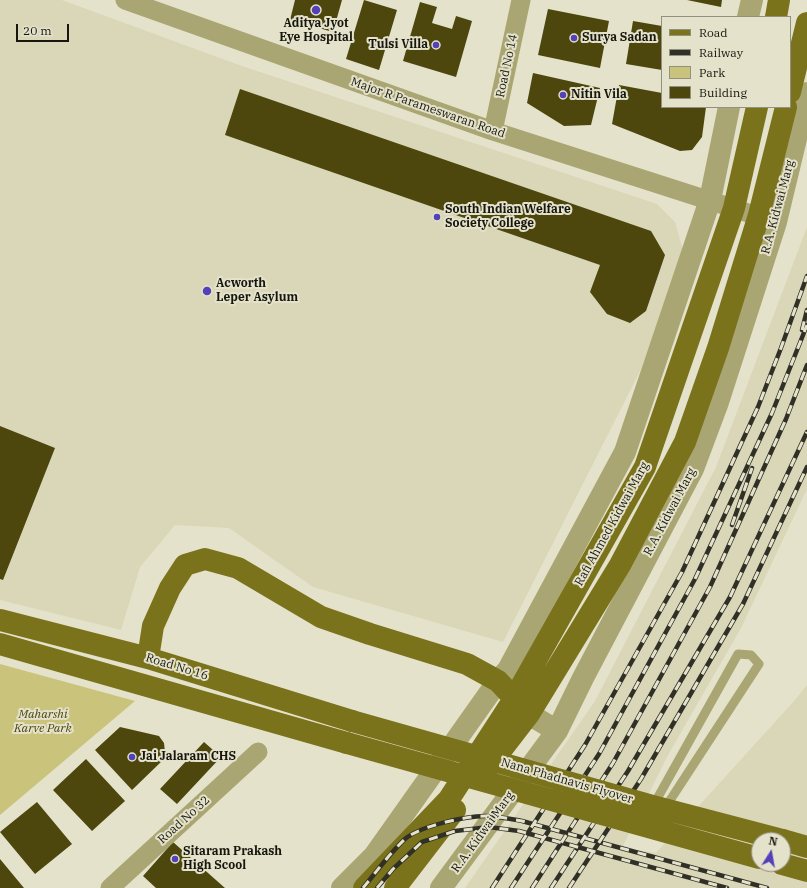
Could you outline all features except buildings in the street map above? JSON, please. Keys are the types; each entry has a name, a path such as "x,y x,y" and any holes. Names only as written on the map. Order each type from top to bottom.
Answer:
{"main road":[{"path":"776,16 779,0"},
{"path":"791,88 807,24"},
{"name":"Rafi Ahmed Kidwai Marg","path":"364,888 449,799 514,699 645,467 734,208 756,108"},
{"path":"395,888 529,714 620,565 685,442 718,348 768,218 786,108"},
{"path":"148,658 153,626 170,588 185,565 205,559 238,568 321,617 467,664 498,681 529,714"},
{"name":"Road No 16","path":"0,620 148,658 352,721"},
{"name":"Nana Phadnavis Flyover","path":"0,644 346,743 751,856"},
{"name":"Nana Phadnavis Flyover","path":"352,721 656,815 751,834"},
{"name":"Nana Phadnavis Flyover","path":"791,842 807,847"},
{"path":"791,867 807,871"}],"street":[{"name":"Major R Parameswaran Road","path":"125,0 150,4 493,131 768,218"},
{"name":"Road No 14","path":"493,131 520,0"},
{"path":"748,16 752,0"},
{"name":"R.A. Kidwai Marg","path":"441,888 557,731 583,678 694,469 717,405 768,218 807,93"},
{"path":"342,888 374,856 498,681 508,670 625,452 710,200 729,108"},
{"path":"529,714 557,731"},
{"name":"Road No 32","path":"110,888 258,752"}],"lane":[{"path":"647,836 656,815 738,654 751,655 759,664 656,815"}],"shaded area":[{"name":"Acworth Leper Asylum","path":"0,0 62,0 239,65 657,204 675,222 684,254 640,371 503,642 313,587 229,528 175,525 140,567 121,630 0,600"},
{"path":"807,227 807,489 741,628 668,755 622,848 656,853 807,685 807,888 465,888 595,701 716,467"}],"green space":[{"name":"Maharshi Karve Park","path":"0,664 135,701 0,815"}],"railway":[{"path":"492,888 585,745 682,572 758,407 807,276"},
{"path":"802,330 807,310"},
{"path":"511,888 599,754 695,579 772,413 807,325"},
{"path":"532,888 613,763 710,587 786,419 807,365"},
{"path":"551,888 628,771 730,597 807,432"},
{"path":"569,888 641,779 743,604 807,467"},
{"path":"732,525 752,468"},
{"path":"363,888 394,850 412,834 432,826 477,816 499,817 522,821 767,888"},
{"path":"377,888 393,869 422,842 455,831 489,827 519,831 727,888"}],"place":[{"name":"Aditya Jyot Eye Hospital","path":"316,10"},
{"name":"Surya Sadan","path":"574,38"},
{"name":"Tulsi Villa","path":"436,45"},
{"name":"Nitin Vila","path":"563,95"},
{"name":"South Indian Welfare Society College","path":"437,217"},
{"name":"Acworth Leper Asylum","path":"207,291"},
{"name":"Jai Jalaram CHS","path":"132,757"},
{"name":"Sitaram Prakash High Scool","path":"175,859"}]}
